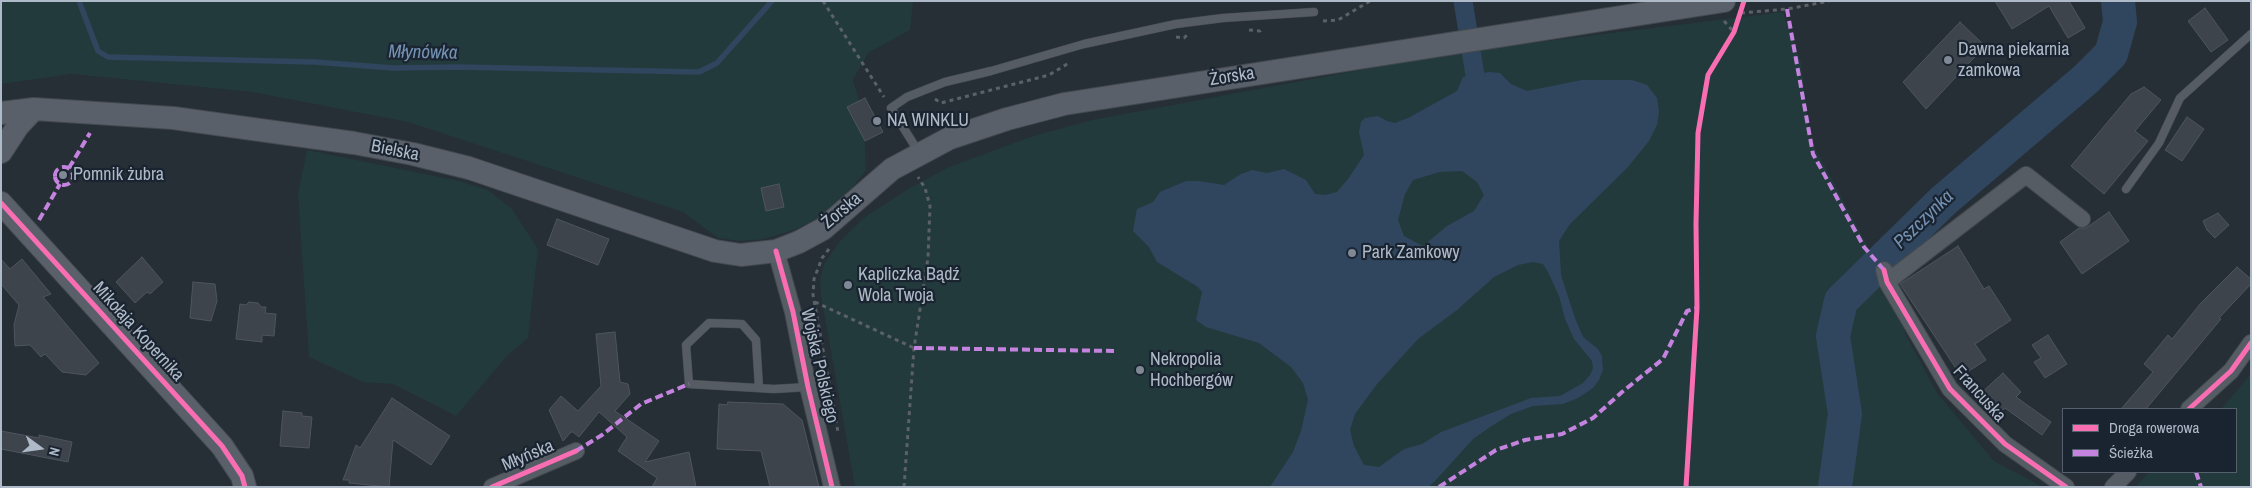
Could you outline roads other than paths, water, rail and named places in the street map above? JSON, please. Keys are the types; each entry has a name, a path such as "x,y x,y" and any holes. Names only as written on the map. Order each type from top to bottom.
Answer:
{"main road":[{"name":"Żorska","path":"776,251 800,242 822,228 892,169 917,162 950,138 1007,119 1064,104 1489,37 1728,10"},
{"name":"Bielska","path":"1,113 34,109 173,118 380,148 470,168 715,251 741,255 776,251"},
{"path":"1,152 18,126 34,109"},
{"name":"Mikołaja Kopernika","path":"1,203 222,446 242,476 245,487"}],"street":[{"name":"Francuska","path":"2066,487 2005,444 1950,389 1886,276 2026,175 2082,219"},
{"name":"Wojska Polskiego","path":"776,251 793,312 808,388 832,487"},
{"path":"2191,408 2231,371 2251,343"},
{"name":"Młyńska","path":"492,487 576,451"},
{"path":"2113,487 2127,473"}],"lane":[{"path":"917,162 891,108 907,97 945,82 1130,33 1223,18 1314,12"},
{"path":"2126,189 2159,143 2180,98 2251,34"},
{"path":"759,388 756,340 742,324 709,323 686,345 690,384 759,388 808,388"}],"water":[{"path":"1489,72 1500,73 1511,84 1527,91 1582,80 1632,80 1647,85 1657,98 1659,111 1657,125 1649,141 1627,168 1570,224 1559,241 1561,275 1575,318 1583,337 1598,349 1602,356 1603,370 1599,380 1593,388 1578,398 1563,404 1533,406 1511,414 1490,427 1473,439 1428,487 1270,487 1293,452 1301,431 1308,400 1303,383 1291,367 1259,343 1206,327 1196,320 1202,292 1198,287 1157,262 1149,247 1133,231 1137,209 1153,202 1160,192 1186,181 1224,185 1241,174 1252,170 1267,173 1284,169 1306,180 1315,194 1325,195 1337,192 1364,155 1359,132 1361,122 1365,118 1378,116 1395,123 1408,118 1457,91 1463,77","holes":["1462,171 1477,182 1484,195 1474,211 1447,226 1423,246 1404,236 1398,220 1405,194 1413,180 1440,172","1533,262 1543,264 1548,272 1559,296 1565,319 1574,339 1592,361 1593,368 1590,375 1583,383 1560,396 1531,398 1441,432 1422,444 1404,449 1379,467 1364,465 1354,446 1350,430 1355,414 1377,384 1418,339 1457,310 1494,277 1518,265"]}],"waterway":[{"name":"Młynówka","path":"79,1 98,51 108,57 315,62 393,68 458,67 699,72 717,63 772,1"},
{"path":"1463,1 1475,75"},
{"name":"Pszczynka","path":"1835,487 1845,414 1833,336 1841,301 1943,201 2086,79 2111,54 2120,22 2118,1"}],"place":[{"name":"Dawna piekarnia zamkowa","path":"1948,60"},
{"name":"NA WINKLU","path":"877,121"},
{"name":"Pomnik żubra","path":"63,175"},
{"name":"Park Zamkowy","path":"1352,253"},
{"name":"Kapliczka Bądź Wola Twoja","path":"848,285"},
{"name":"Nekropolia Hochbergów","path":"1140,370"}]}
